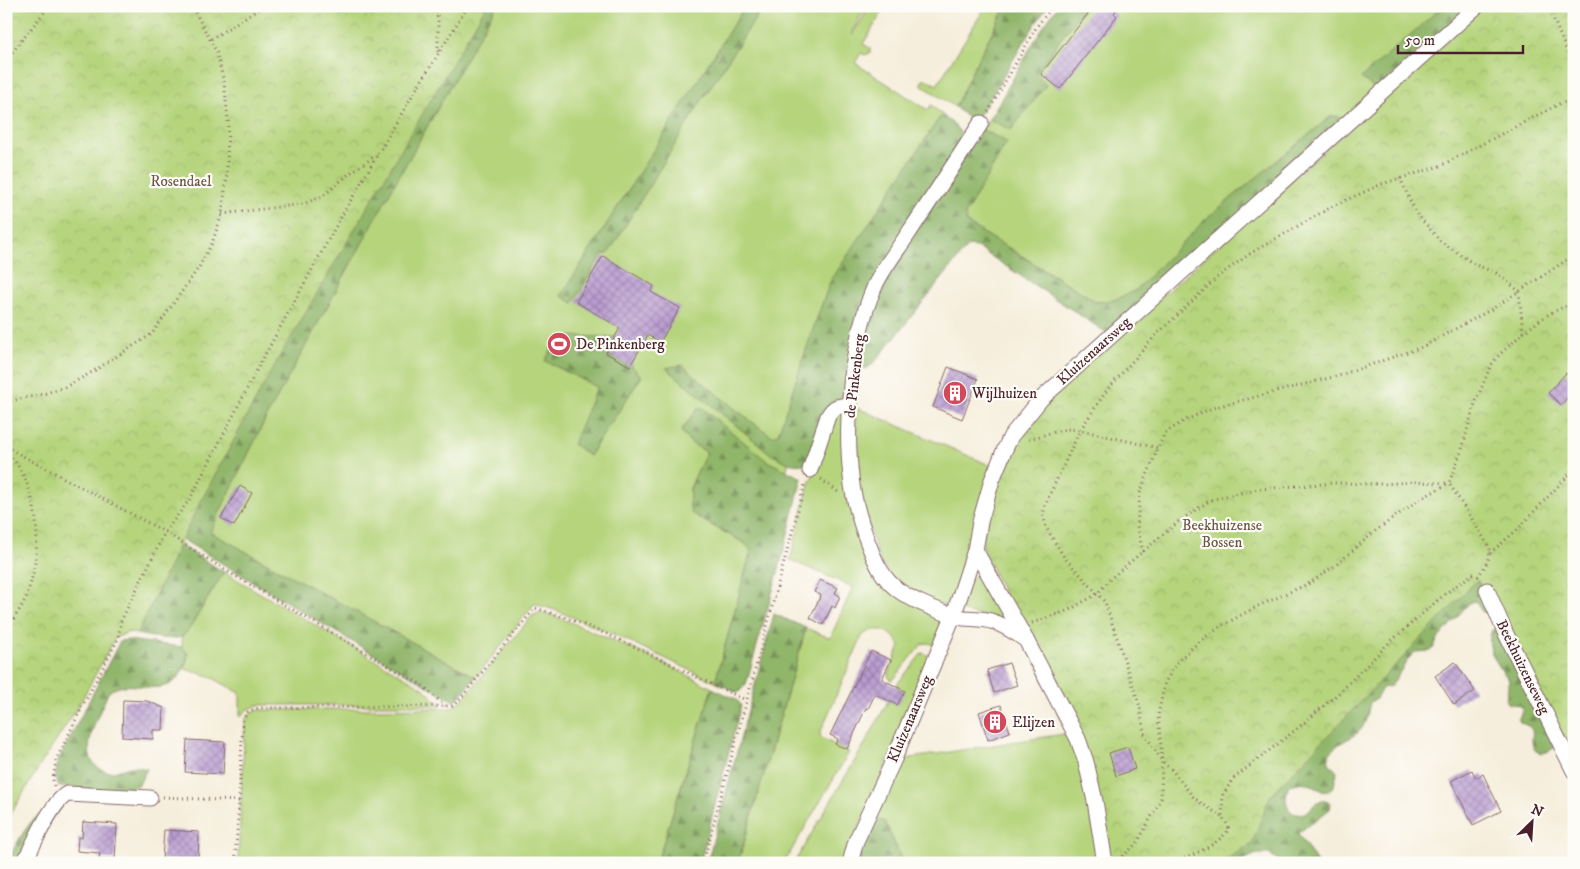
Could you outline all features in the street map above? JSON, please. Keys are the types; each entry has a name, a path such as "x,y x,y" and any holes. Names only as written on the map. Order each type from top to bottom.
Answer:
{"street":[{"name":"Kluizenaarsweg","path":"850,863 856,841 894,759 954,614 975,550 980,522 992,480 1007,444 1025,418 1041,399 1477,6"},
{"name":"de Pinkenberg","path":"981,123 875,286 862,320 854,366 850,406 849,458 859,518 876,563 884,577 898,590 917,601 963,618 984,619 1023,633"},
{"path":"810,470 832,409 839,405 850,406"},
{"path":"975,550 1023,633 1078,739 1086,762 1095,801 1105,863"},
{"name":"Beekhuizenseweg","path":"1487,590 1505,632 1574,771"},
{"path":"24,863 58,801 67,794 150,798"}],"path":[{"path":"6,60 49,6"},
{"path":"6,402 65,387 152,334 199,267 212,242 222,214 227,174 228,119 224,82 216,51 192,6"},
{"path":"211,39 263,6"},
{"path":"435,6 438,18 438,53"},
{"path":"54,787 53,780 56,760 118,639 121,621 165,532 190,499 266,353 341,217 468,6"},
{"path":"981,123 1002,90 1037,26 1053,6"},
{"path":"1548,6 1574,68"},
{"path":"1568,102 1574,88"},
{"path":"1170,863 1199,851 1224,837 1229,830 1222,817 1194,798 1172,770 1162,761 1144,733 1140,707 1105,602 1064,557 1046,527 1043,514 1045,505 1080,430 1107,390 1183,309 1220,275 1251,253 1334,206 1374,187 1440,166 1568,102 1574,97"},
{"path":"1568,102 1574,106"},
{"path":"222,214 304,204 323,196 350,173 379,153"},
{"path":"1400,178 1416,213 1440,241 1474,264 1496,273 1519,291 1522,333"},
{"path":"1143,552 1137,526 1140,493 1165,433 1184,420 1212,408 1348,373 1422,347 1492,309 1574,255"},
{"path":"1116,863 1138,842 1161,798 1162,761 1158,715 1165,682 1178,660 1201,640 1223,625 1258,606 1310,583 1336,565 1374,532 1417,501 1449,483 1462,449 1474,406 1490,366 1522,333 1550,312 1574,304"},
{"path":"1007,444 1066,429 1080,430 1158,448"},
{"path":"6,448 165,532 423,686 445,706"},
{"path":"6,448 14,458 27,483 36,513 37,540 34,568 26,597 6,630"},
{"path":"1490,553 1516,531 1574,469"},
{"path":"703,863 810,470 827,485 855,502"},
{"path":"1023,633 1097,594 1110,579 1178,522 1209,501 1259,489 1334,483 1449,483"},
{"path":"1222,817 1223,794 1233,780 1298,728 1446,593 1473,574 1478,576 1485,567 1490,548 1449,483"},
{"path":"235,863 243,719 248,712 258,708 452,706 460,699 536,608 554,612 619,640 746,700"},
{"path":"150,798 161,796 239,801"}],"green space":[{"name":"Rosendael","path":"6,6 486,6 273,368 195,512 137,634 129,632 115,638 78,707 6,822"},
{"path":"473,6 496,6 398,178 267,416 210,532 476,677 455,702 170,532"},
{"name":"De Pinkenberg","path":"484,6 867,6 852,31 852,35 870,6 886,6 863,44 870,48 870,53 865,55 861,53 855,63 928,110 931,105 946,118 941,117 836,301 786,472 771,466 702,409 681,430 691,443 707,452 689,490 704,521 746,544 752,551 715,682 620,637 537,604 534,604 476,677 185,536","holes":["623,402 589,455 579,448"]},
{"path":"745,6 754,6 761,10 702,100 608,254 602,254 573,303 561,296"},
{"path":"986,6 1006,6 955,107 923,86 921,82 925,79 937,85"},
{"path":"1006,6 1048,6 978,116 968,118 955,107"},
{"path":"1058,6 1085,6 1036,73 1046,85 1011,130 989,119 1039,33"},
{"path":"1083,6 1462,6 1344,120 1338,117 1121,311 1104,301 1097,302 1009,248 952,217 998,138 982,130 989,119 1005,127 1036,74"},
{"path":"1443,6 1470,6 1377,90 1361,78"},
{"name":"Beekhuizense Bossen","path":"1485,6 1574,6 1574,758 1477,580 1270,796 1252,844 1220,863 1111,863 1100,801 986,556 982,543 998,481 1015,441 1044,402"},
{"path":"1337,116 1344,120 1107,333 977,247 968,246 874,363 866,369 859,366 878,289 982,130 1007,142 965,215 967,223 1097,302 1117,299 1136,290 1207,218 1330,117"},
{"path":"940,117 951,122 965,139 870,285 845,399 808,462 798,465 784,461 771,454 666,368 682,365 760,428 772,436 778,434 830,282"},
{"path":"567,336 614,337 625,346 629,353 632,367 642,376 589,456 573,444 597,387 545,361 554,347"},
{"path":"855,407 992,466 969,548 950,604 941,606 900,586 880,562 856,487"},
{"path":"698,408 702,408 767,461 802,478 782,558 746,684 738,693 715,682 751,551 746,544 691,513 690,496 693,481 707,452 691,443 681,431"},
{"path":"842,409 871,564 944,618 935,645 922,644 893,680 888,675 900,646 897,640 884,630 873,630 862,636 820,733 821,738 848,751 848,754 784,863 738,863 806,628 830,638 853,587 790,560 810,481 815,472 832,417"},
{"path":"167,537 224,572 189,629 182,636 160,638 123,629"},
{"path":"224,572 422,687 441,705 258,705 247,710 240,717 240,693 209,676 185,669 188,654 182,647 182,637 189,629"},
{"path":"975,575 981,575 1012,622 964,612 961,609 971,579"},
{"path":"1474,577 1491,603 1488,612 1482,612 1476,601 1470,602 1437,640 1431,651 1415,652 1391,686 1382,688 1376,699 1370,702 1362,728 1331,751 1329,763 1337,772 1334,786 1329,791 1318,789 1307,783 1297,783 1289,786 1286,801 1293,813 1304,813 1320,801 1331,804 1330,809 1298,833 1317,863 1281,863 1270,854 1256,854 1237,863 1176,863 1241,827"},
{"path":"541,612 627,646 712,688 657,863 238,863 245,719 250,714 258,710 452,708 462,700 532,616"},
{"path":"774,614 806,628 738,863 707,863"},
{"path":"1497,629 1555,747 1548,752 1541,753 1536,751 1533,744 1532,729 1519,721 1523,709 1506,701 1509,680 1493,656 1490,644 1492,630"},
{"path":"128,640 182,647 188,654 182,672 173,682 163,687 118,687 108,693 91,735 90,757 95,765 109,772 133,767 147,769 139,784 124,791 59,787 55,780 58,761 120,641"},
{"path":"922,653 932,657 844,863 794,863 866,742 898,683"},
{"path":"712,688 736,699 741,705 700,863 657,863"},
{"path":"1070,733 1081,763 1099,859 1090,863 903,863 885,822 872,817 899,760"},
{"path":"42,814 19,863 8,863 9,857 28,826"},
{"path":"872,817 885,822 903,863 856,863"}],"building":[{"path":"1094,6 1119,6 1114,13 1117,16 1060,89 1041,74"},
{"path":"603,256 654,286 651,292 680,308 660,342 648,335 630,366 606,353 620,328 576,302"},
{"name":"Wijlhuizen","path":"948,367 978,379 962,419 933,407"},
{"path":"1566,373 1574,380 1574,390 1561,405 1548,393"},
{"path":"240,486 252,493 234,526 221,518"},
{"path":"820,580 838,588 835,593 840,596 835,608 832,606 823,625 810,618 821,595 814,592"},
{"path":"871,651 891,660 882,679 905,691 897,705 875,694 868,709 866,708 847,749 835,744 838,739 830,735"},
{"path":"1455,662 1475,691 1454,705 1435,676"},
{"path":"1009,663 1017,685 994,693 987,670"},
{"path":"123,700 147,701 164,708 163,730 153,730 153,739 122,737"},
{"name":"Elijzen","path":"1001,705 1010,732 988,740 979,712"},
{"path":"187,740 225,742 223,774 185,772"},
{"path":"1128,747 1135,769 1116,776 1109,753"},
{"path":"1472,770 1476,778 1483,774 1501,811 1473,825 1451,781"},
{"path":"83,822 117,824 115,859 99,859 100,853 77,851 78,837 82,838"},
{"path":"164,830 199,832 198,861 162,860"}],"place":[{"name":"De Pinkenberg","path":"559,344"},
{"name":"Wijlhuizen","path":"955,393"},
{"name":"Elijzen","path":"995,722"}]}
